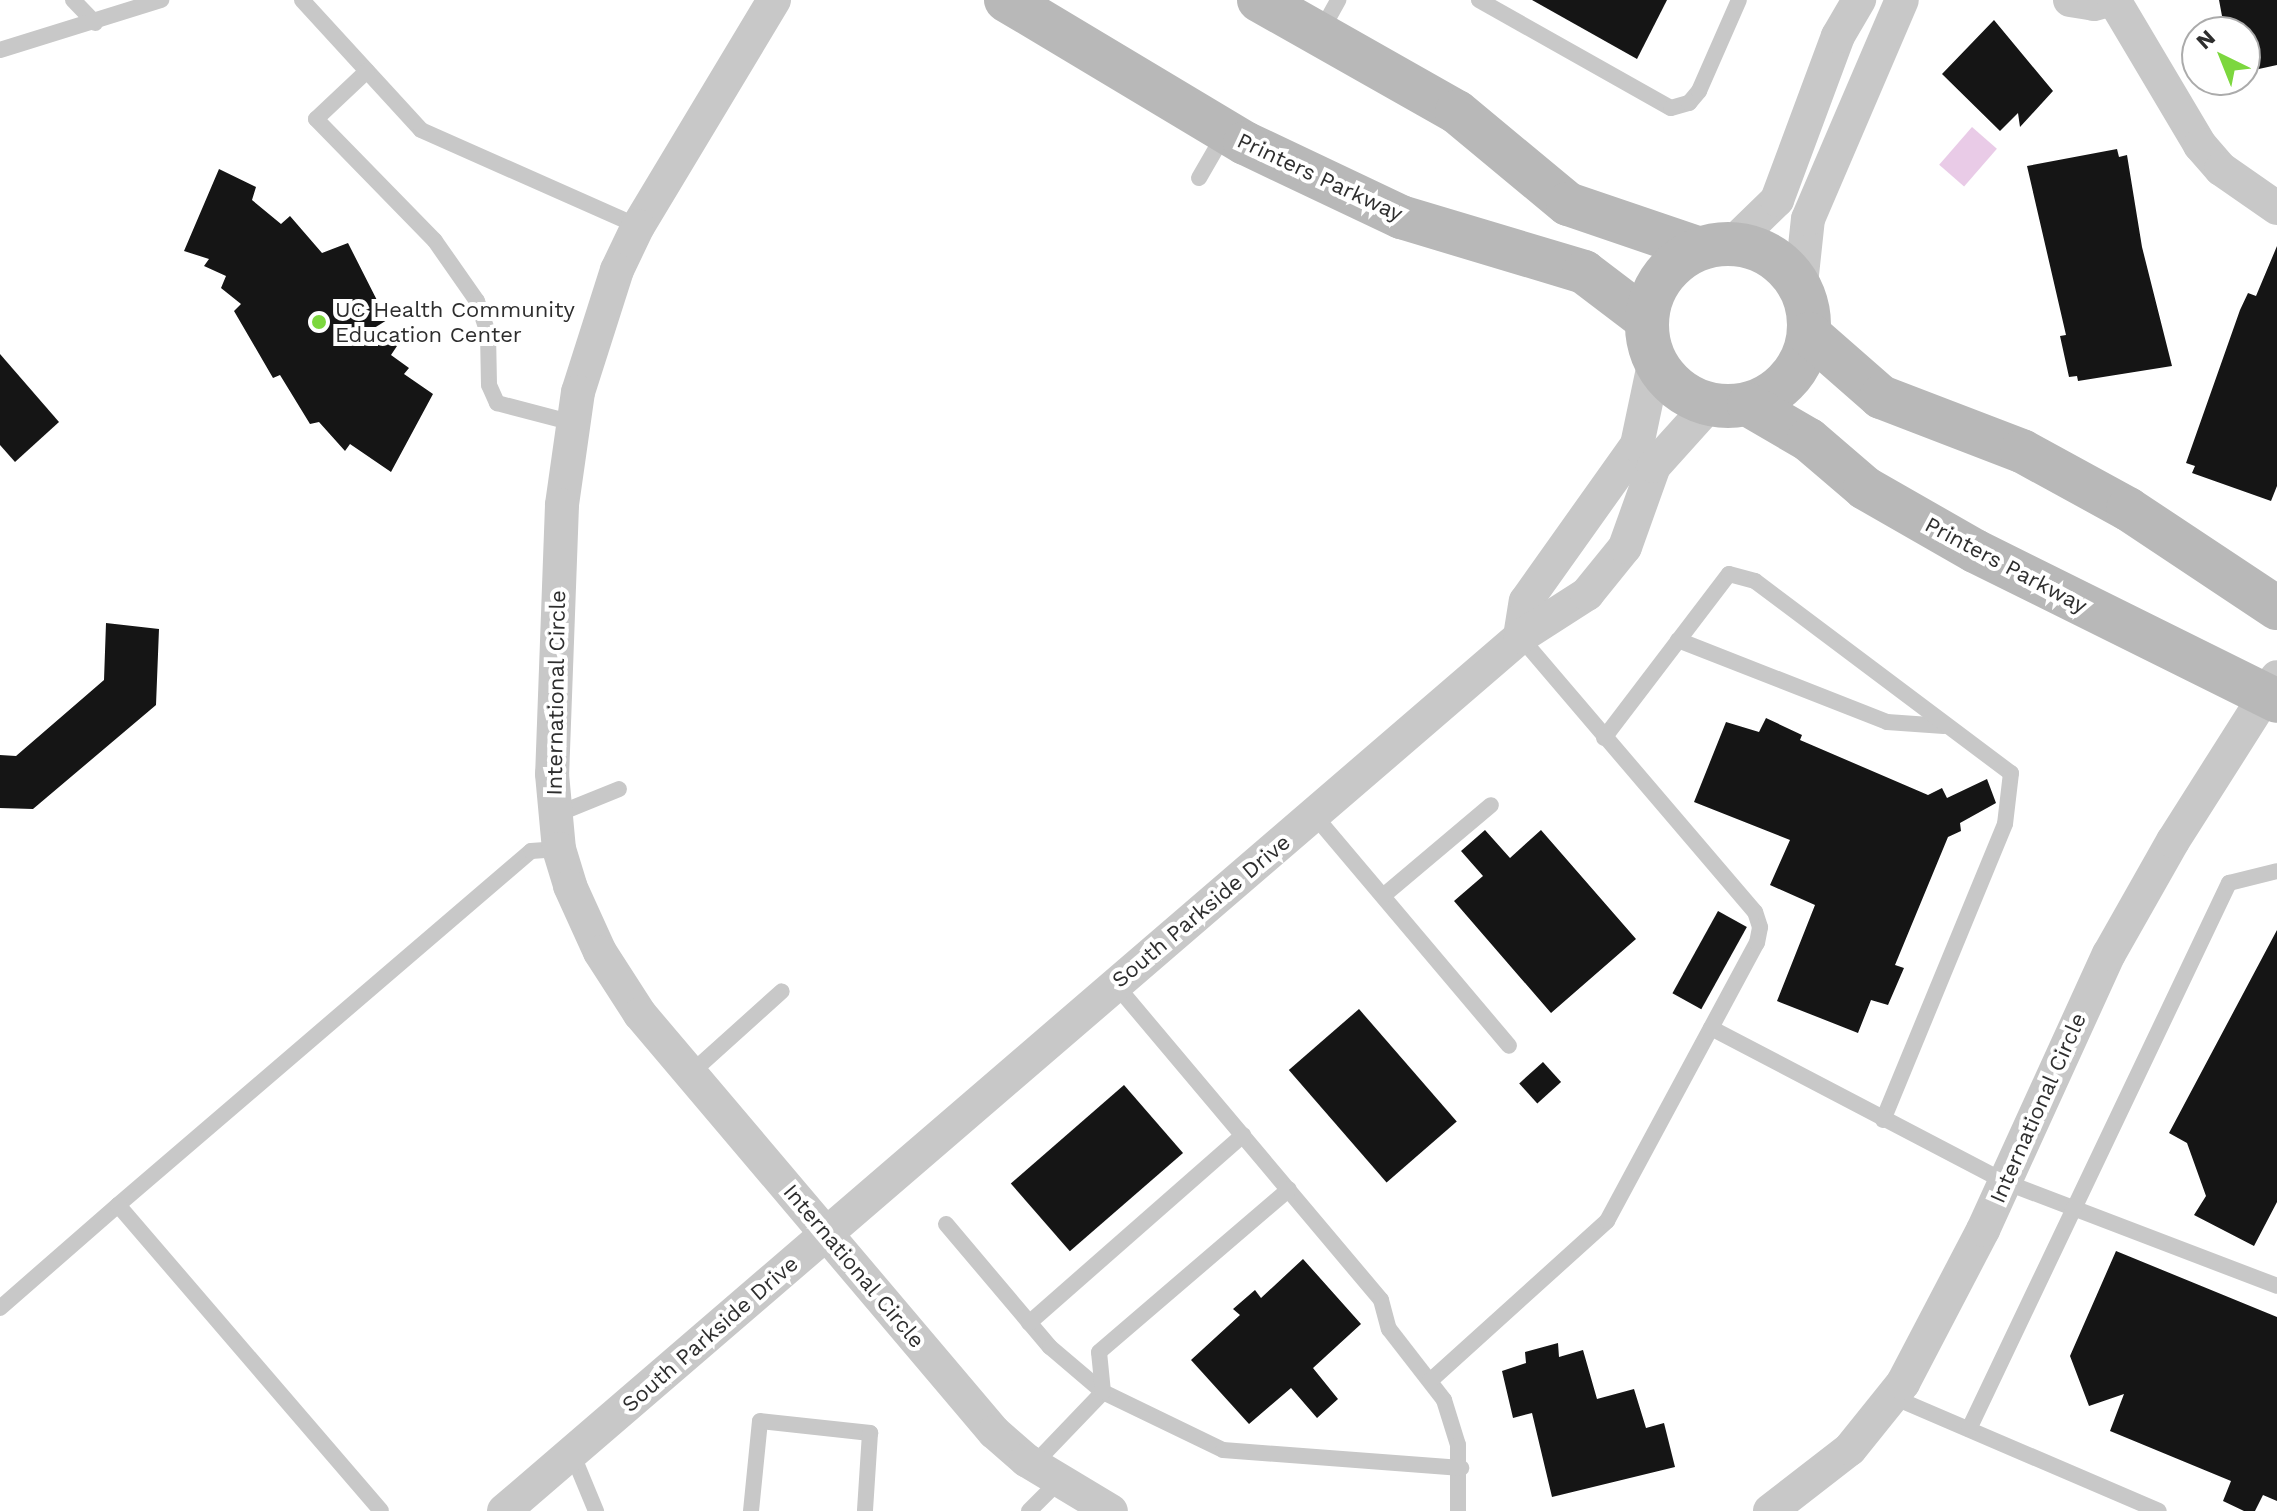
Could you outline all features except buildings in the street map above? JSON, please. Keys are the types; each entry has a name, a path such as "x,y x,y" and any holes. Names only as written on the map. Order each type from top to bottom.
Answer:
{"main road":[{"name":"Printers Parkway","path":"1006,0 1226,132 1401,217 1584,272 1647,320"},
{"path":"1259,0 1328,17 1457,112 1568,204 1716,245"},
{"path":"1716,245 1668,270 1650,300 1647,320 1654,364 1672,384 1729,405"},
{"name":"South Parkside Drive","path":"1716,245 1772,255 1801,284 1813,323 1802,360 1779,392 1729,405"},
{"path":"1809,334 1881,397 2036,458 2128,509 2277,608"},
{"name":"Printers Parkway","path":"1729,405 1809,440 1865,488 1975,551 2273,691"}],"street":[{"name":"International Circle","path":"774,0 638,226 596,331 573,423 562,505 555,815 559,849 583,918 617,982 691,1073 994,1432 1045,1473 1111,1511"},
{"path":"1716,245 1777,200 1838,36 1859,0"},
{"name":"South Parkside Drive","path":"1801,284 1808,219 1902,0"},
{"path":"2070,0 2094,4 2111,0 2200,145 2221,169 2277,208"},
{"path":"1520,637 1526,601 1637,445 1654,364"},
{"name":"South Parkside Drive","path":"504,1511 1520,637 1587,594 1625,547 1654,466 1729,405"},
{"name":"International Circle","path":"1770,1511 1850,1449 1893,1397 1924,1349 2005,1182 2109,954 2273,691"}],"lane":[{"path":"73,0 95,23"},
{"path":"0,50 161,0"},
{"path":"302,0 421,130 638,226"},
{"path":"1479,0 1671,108 1689,103 1699,91 1739,0"},
{"path":"367,71 316,119 435,241 477,301 488,333 489,385 497,403 573,423"},
{"path":"1199,178 1226,132"},
{"path":"1604,738 1729,574 1755,581 2011,773 2005,824 1883,1120"},
{"path":"1430,1381 1607,1221 1757,943 1755,912 1520,637"},
{"path":"1678,640 1887,722 1945,726"},
{"path":"555,815 619,789"},
{"path":"1383,896 1491,805"},
{"path":"1314,815 1509,1046"},
{"path":"0,1308 531,851 559,849"},
{"path":"1969,1429 2071,1208 2229,883 2277,871"},
{"path":"1115,984 1381,1300 1389,1329 1444,1400 1461,1468 1458,1511"},
{"path":"691,1073 782,991"},
{"path":"1711,1028 2005,1182 2277,1286"},
{"path":"1029,1323 1243,1135"},
{"path":"1029,1511 1045,1473 1103,1392 1099,1352 1289,1189"},
{"path":"118,1205 381,1511"},
{"path":"946,1224 1029,1323 1103,1392 1223,1450 1461,1468"},
{"path":"1893,1397 2159,1511"},
{"path":"751,1511 760,1421 870,1433 865,1511"},
{"path":"572,1453 596,1511"}],"shaded area":[{"path":"1972,127 1997,149 1964,186 1939,165"}],"place":[{"name":"UC Health Community Education Center","path":"319,322"}]}
